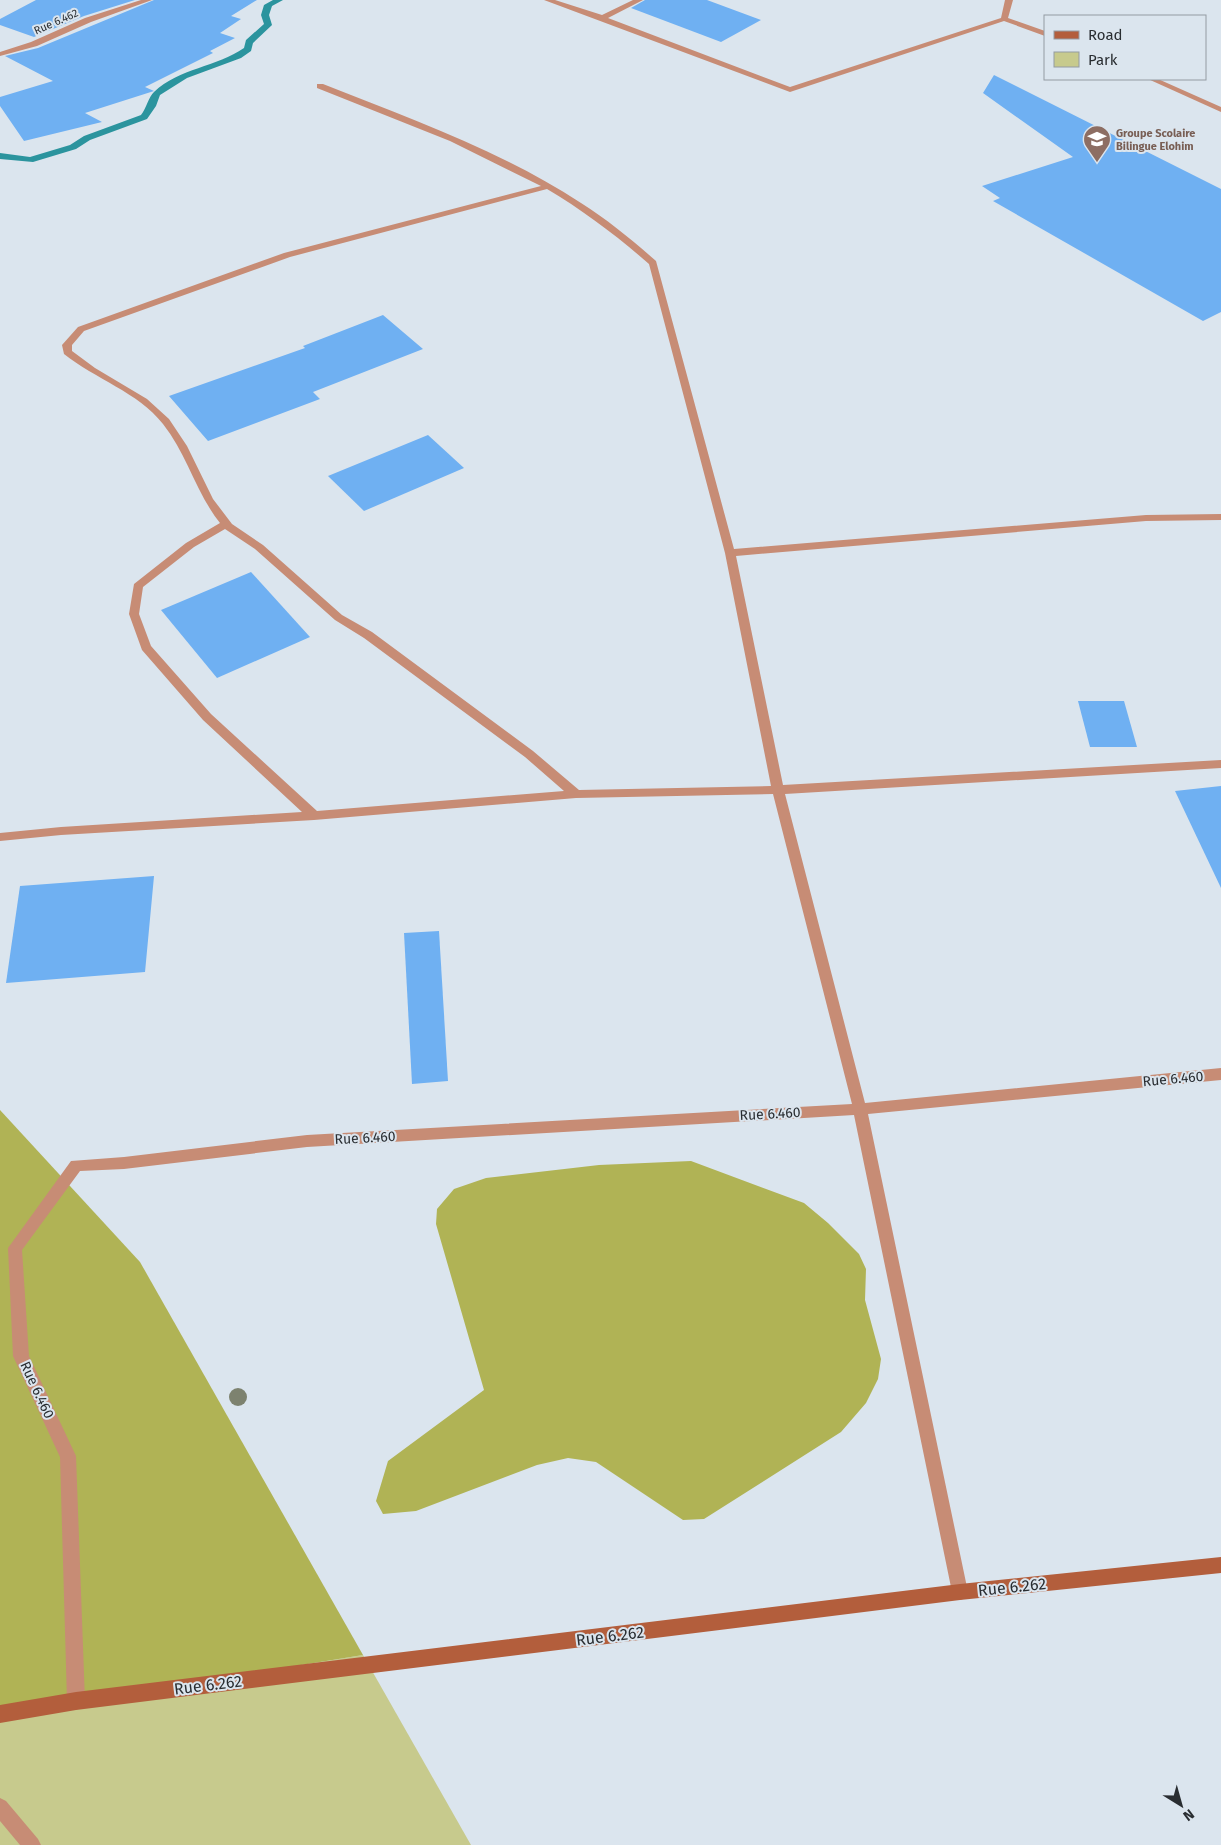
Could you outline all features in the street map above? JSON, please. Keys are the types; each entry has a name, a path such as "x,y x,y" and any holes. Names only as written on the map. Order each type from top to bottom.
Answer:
{"street":[{"name":"Rue 6.462","path":"0,54 34,44 88,20 148,0"},
{"path":"548,0 602,18 790,90 1004,19 1044,34"},
{"path":"602,18 639,0"},
{"path":"1004,19 1009,0"},
{"path":"1154,80 1221,110"},
{"path":"320,86 472,147 549,186 629,240 653,263 730,553 778,790 860,1109 960,1592"},
{"path":"549,186 287,255 81,329 67,345 67,352 78,362 151,406 167,422 206,496 226,524 258,546 347,625 368,635 528,754 576,794"},
{"path":"730,553 1146,518 1221,517"},
{"path":"226,524 190,545 138,586 134,614 146,647 207,717 314,816"},
{"path":"0,836 314,816 576,794 778,790 1221,764"},
{"name":"Rue 6.460","path":"76,1701 68,1456 21,1356 15,1248 76,1165 124,1163 307,1141 860,1109 1221,1074"},
{"name":"Rue 6.262","path":"0,1714 76,1701 960,1592 1221,1565"},
{"path":"0,1807 32,1845"}],"green space":[{"path":"363,1655 471,1845 0,1845 0,1714"}],"shaded area":[{"path":"0,1110 140,1262 363,1655 0,1714"},
{"path":"691,1161 804,1203 828,1223 859,1254 866,1269 865,1300 881,1359 878,1379 866,1403 841,1432 704,1519 683,1520 596,1462 568,1458 537,1465 416,1511 383,1514 376,1501 388,1461 484,1390 436,1224 437,1209 454,1189 486,1178 599,1165"}],"building":[{"path":"36,0 135,0 84,16 15,45 34,37 0,25 0,19"},
{"path":"154,0 257,0 231,16 241,19 220,33 235,38 210,51 213,53 145,87 154,91 85,113 102,122 24,141 0,106 0,97 53,81 5,56 38,48"},
{"path":"645,0 707,0 761,20 721,42 631,8"},
{"path":"994,75 1221,189 1221,312 1203,321 993,201 1000,198 982,186 1073,157 983,93"},
{"path":"383,315 423,349 313,392 320,399 208,441 169,396 305,348 303,346"},
{"path":"428,435 464,468 364,511 328,476"},
{"path":"251,572 310,637 217,678 161,610"},
{"path":"1078,701 1124,701 1137,747 1090,747"},
{"path":"1221,786 1221,888 1175,791"},
{"path":"154,876 145,972 6,983 20,886"},
{"path":"439,931 448,1081 412,1084 404,933"}],"waterway":[{"path":"0,156 30,160 73,147 87,138 144,117 152,106 156,94 184,76 238,56 248,49 249,42 268,25 265,15 268,5 279,0"}],"place":[{"name":"Groupe Scolaire Bilingue Elohim","path":"1097,163"}]}
